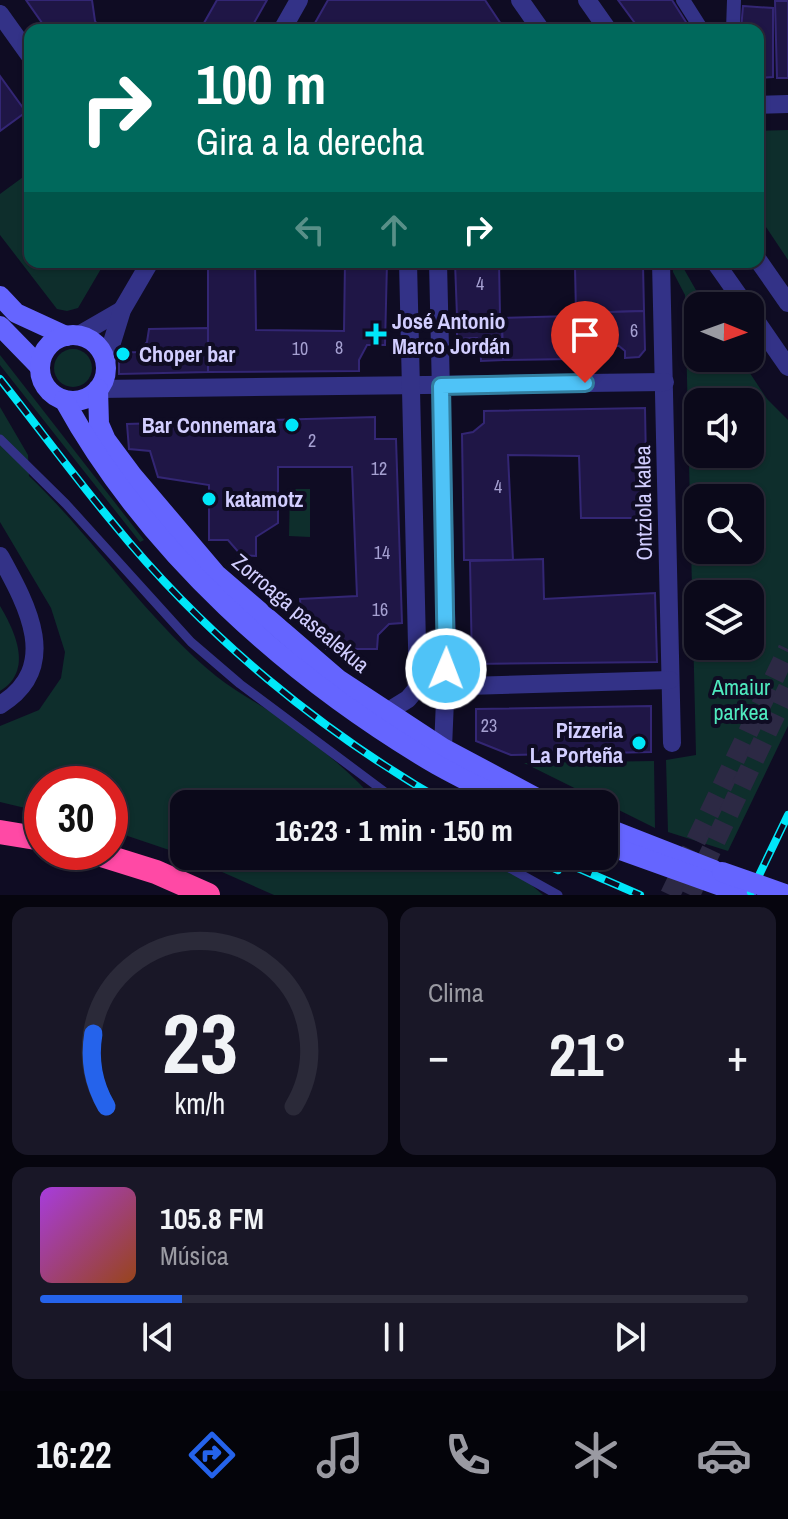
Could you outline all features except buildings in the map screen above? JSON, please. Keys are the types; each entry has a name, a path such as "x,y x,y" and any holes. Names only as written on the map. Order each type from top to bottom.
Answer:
{"highway":[{"path":"0,832 24,836"},
{"path":"128,863 208,895"}],"main road":[{"path":"0,296 16,313 96,346 105,365 98,389 82,400 64,400 46,388 40,367 0,326"},
{"path":"40,367 48,347 72,336"},
{"name":"Zorroaga pasealekua","path":"98,389 99,424 106,440 139,484 216,574 338,679 443,748 522,790"},
{"name":"Zorroaga pasealekua","path":"64,400 113,478 170,546 227,606 273,647 353,709 437,765 486,790"},
{"path":"618,833 720,879 746,895"},
{"path":"618,848 720,879 788,895"}],"street":[{"path":"285,24 299,0"},
{"path":"520,0 537,24"},
{"path":"587,0 604,24"},
{"path":"683,0 698,24"},
{"path":"733,24 734,0"},
{"path":"0,14 24,48"},
{"path":"764,105 788,104"},
{"path":"105,365 122,310 146,268"},
{"path":"387,712 408,699 418,687 408,268"},
{"path":"438,268 447,652 443,748"},
{"name":"Ontziola kalea","path":"661,268 672,743"},
{"path":"719,268 736,292"},
{"path":"764,268 788,303"},
{"path":"72,336 122,310"},
{"path":"764,332 788,367"},
{"path":"98,389 665,382"},
{"path":"0,556 29,615 35,640 35,661 27,682 0,705"},
{"path":"418,687 670,680"}],"lane":[{"path":"0,439 66,504 191,642 240,684 382,790"},
{"path":"513,870 558,895"}],"green space":[{"path":"788,130 788,260 764,224 764,131"},
{"path":"24,176 24,266 0,235 0,194"},
{"path":"25,268 101,268 78,308 67,311 57,309"},
{"name":"Amaiur parkea","path":"673,268 683,268 697,292 684,293"},
{"path":"73,349 86,355 92,368 86,381 73,387 60,381 54,368 60,355"},
{"path":"0,355 144,540 140,542 0,365"},
{"name":"Amaiur parkea","path":"687,372 749,372 760,388 687,388"},
{"name":"Amaiur parkea","path":"764,394 788,420 788,726 728,851 668,832 666,760 696,755 694,660 764,660 764,580 692,580 691,564 764,564 764,484 690,484 689,468 764,468"},
{"path":"0,407 28,455 29,476 166,629 216,676 283,720 326,753 365,790 170,790 170,850 128,836 128,766 24,766 24,808 0,802 0,726 39,710 61,678 65,652 51,608 0,522"},
{"path":"290,489 310,489 310,537 289,536"},
{"path":"0,606 16,639 19,662 10,683 0,691"},
{"path":"654,761 655,828 618,810 618,790 578,790 524,763"},
{"path":"218,870 514,870 543,895 274,895"}],"tunnel":[{"path":"670,895 788,649"},
{"path":"690,895 788,688"}],"railway":[{"path":"0,379 149,565 226,643 310,713 424,790"},
{"path":"751,892 788,815"},
{"path":"582,870 640,895"}],"place":[{"name":"José Antonio Marco Jordán","path":"376,334"},
{"name":"Choper bar","path":"123,354"},
{"name":"Bar Connemara","path":"292,425"},
{"name":"katamotz","path":"209,499"},
{"name":"Pizzeria La Porteña","path":"639,743"}],"route":[{"path":"446,669 441,386 585,383"}]}
